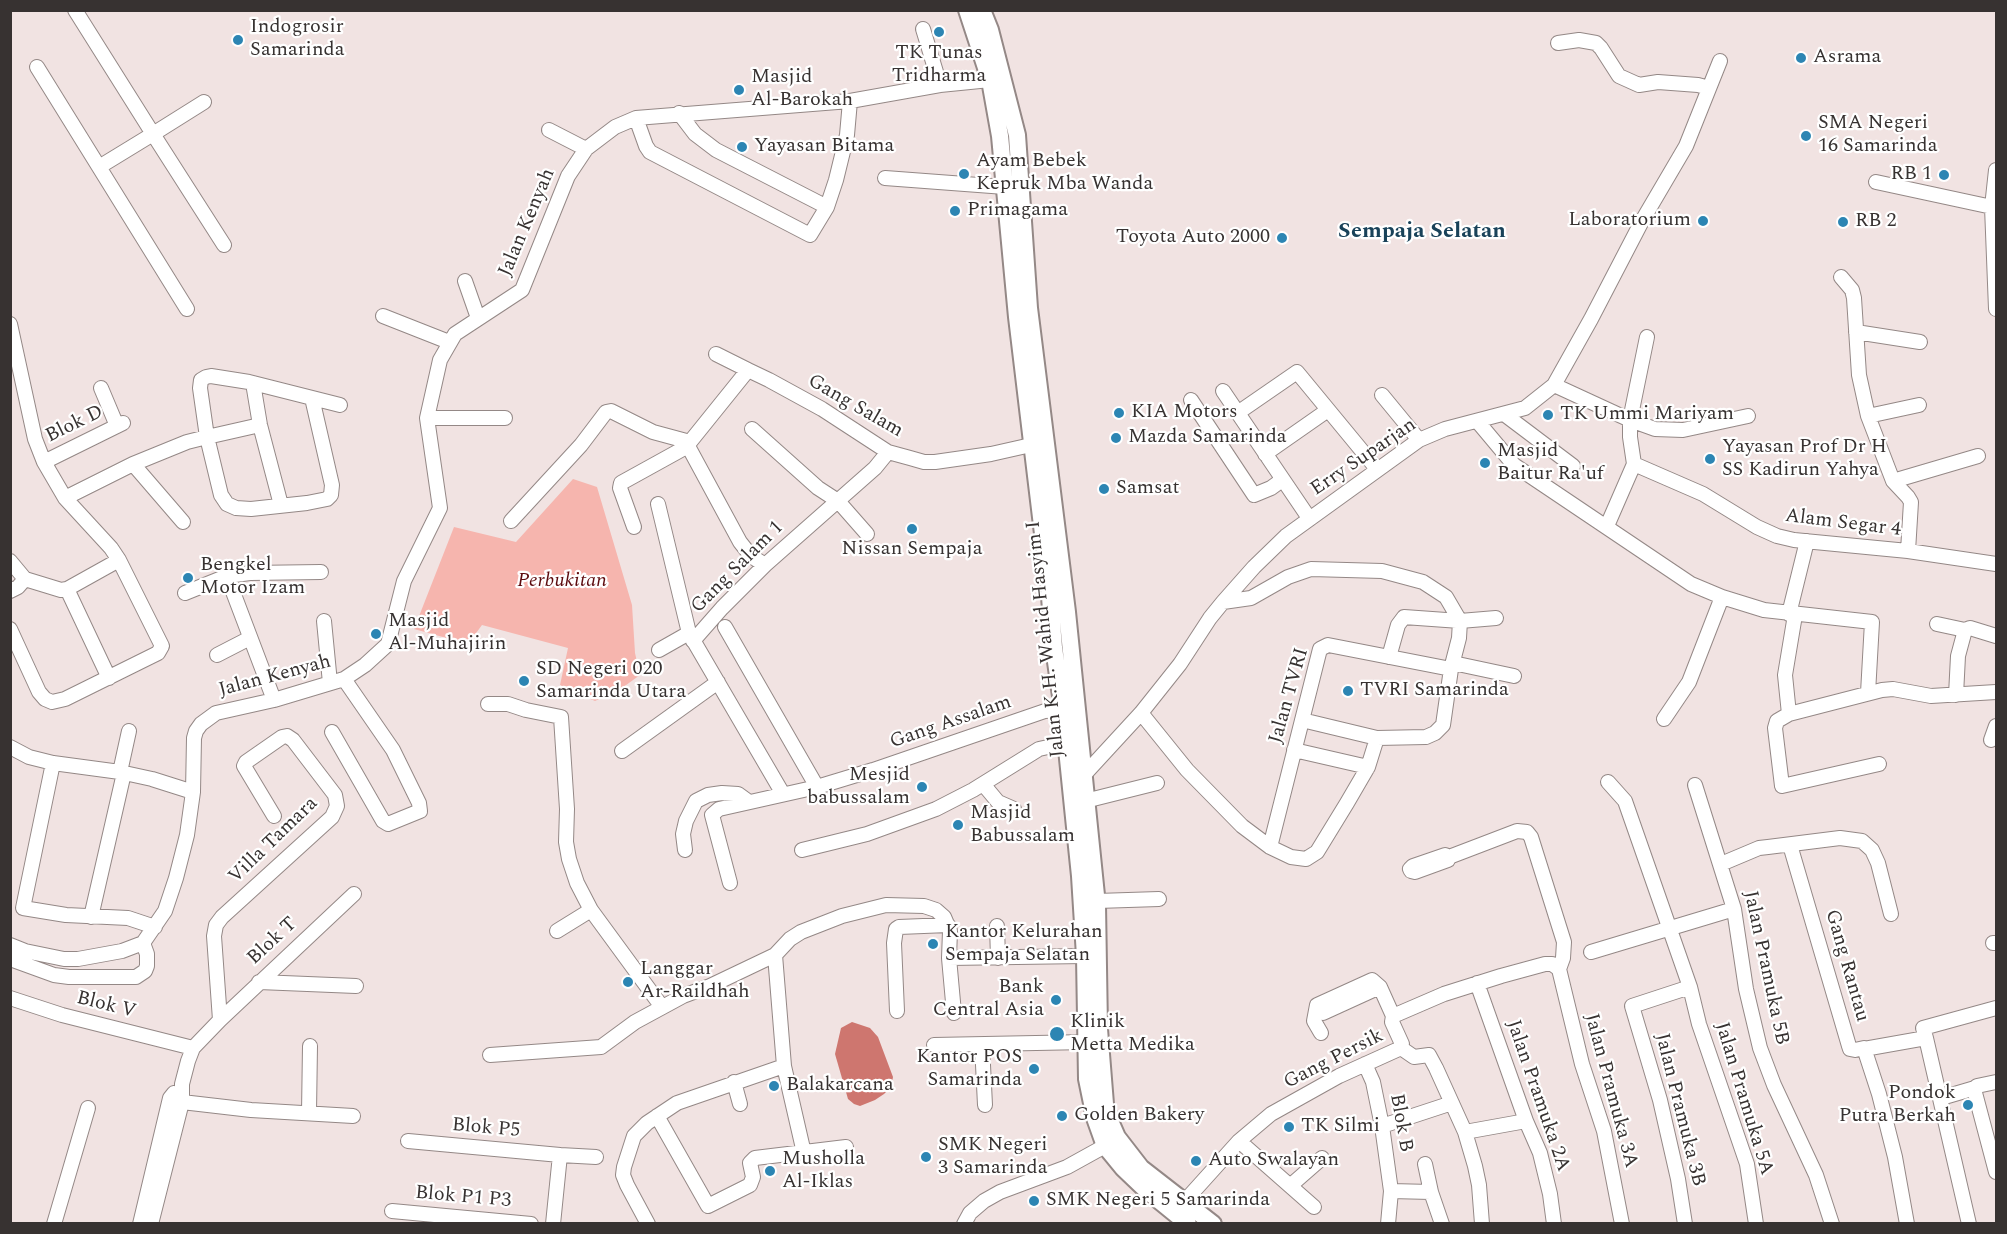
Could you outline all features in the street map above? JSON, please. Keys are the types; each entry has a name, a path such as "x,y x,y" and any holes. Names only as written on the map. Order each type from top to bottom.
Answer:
{"main road":[{"name":"Jalan K.H. Wahid Hasyim I","path":"967,10 1009,135 1005,187 1031,445 1060,614 1083,776 1097,901 1099,1029 1105,1104 1117,1137 1141,1168 1150,1185 1188,1224"},
{"name":"Jalan K.H. Wahid Hasyim I","path":"982,10 990,30 1009,135 1060,614 1054,648 1063,710 1080,876 1085,956 1087,1079 1095,1118 1106,1146 1123,1168 1184,1202 1213,1224"}],"street":[{"path":"75,10 224,245"},
{"path":"922,29 940,85"},
{"path":"1557,43 1579,40 1596,43 1619,76 1639,86 1658,82 1709,88"},
{"name":"Erry Suparjan","path":"1083,776 1141,713 1180,664 1223,602 1286,536 1419,440 1445,429 1478,422 1530,406 1554,385 1642,221 1686,146 1720,61"},
{"path":"37,67 187,309"},
{"name":"Jalan Kenyah","path":"143,943 165,910 187,835 193,792 196,730 216,713 274,700 337,681 365,665 388,644 404,581 414,556 440,508 427,418 438,367 455,334 522,290 564,184 586,149 615,127 636,118 850,101 940,85 990,80"},
{"path":"636,118 645,146 650,152 810,235 827,207 847,135 850,101"},
{"path":"99,167 204,102"},
{"path":"679,113 695,134 716,150 827,207"},
{"path":"549,130 586,149"},
{"path":"1996,176 1992,207 1996,309"},
{"path":"885,178 1005,187"},
{"path":"1876,182 1992,207"},
{"path":"1841,277 1852,290 1859,375 1869,416 1893,481 1911,502 1908,551"},
{"path":"465,281 478,318"},
{"path":"383,316 449,342"},
{"path":"10,324 35,439 44,462 65,498 111,548 119,560 162,646 158,653 110,678 65,699 52,702 45,699 39,692 10,629"},
{"path":"1856,332 1920,342"},
{"path":"1607,526 1633,462 1630,420 1647,337"},
{"name":"Gang Salam","path":"716,354 769,380 832,416 888,452 924,462 935,462 1031,445"},
{"path":"634,527 620,488 621,483 689,444 748,370"},
{"path":"1239,412 1296,372 1377,469"},
{"path":"312,398 332,485 331,495 327,499 307,503 236,508 227,504 220,495 207,437 200,388 201,380 211,376 253,383 340,405"},
{"path":"253,383 260,425 281,505"},
{"path":"1554,385 1655,429 1683,430 1748,416"},
{"name":"Blok D","path":"44,462 120,424 101,388"},
{"path":"1223,391 1309,518"},
{"path":"1382,395 1419,440"},
{"path":"1191,400 1254,495 1271,488 1282,480"},
{"path":"1869,416 1918,405"},
{"path":"1265,454 1328,410"},
{"path":"511,521 586,439 606,412 611,411 653,432 689,444 740,542 751,556 765,565"},
{"path":"1504,414 1573,466"},
{"path":"427,418 505,418"},
{"path":"1478,422 1515,465 1685,581 1722,597 1764,610 1872,622 1868,693"},
{"path":"65,498 133,464 187,442 260,425"},
{"path":"752,429 818,488 838,501 867,534"},
{"name":"Gang Salam 1","path":"783,794 691,637 765,565 875,468 888,452"},
{"path":"1893,481 1978,456"},
{"name":"Alam Segar 4","path":"1633,462 1703,494 1757,527 1777,536 1996,564"},
{"path":"133,464 183,522"},
{"path":"657,504 691,637 659,650"},
{"path":"1789,714 1785,675 1792,614 1808,541"},
{"path":"10,561 25,579 51,588 67,589 119,560"},
{"path":"1223,602 1251,598 1288,577 1311,569 1382,572 1423,582 1451,603 1460,621 1459,638 1452,666 1443,725 1435,733 1426,737 1377,738 1302,720"},
{"path":"185,593 227,576 249,573 321,572"},
{"path":"227,576 274,700"},
{"path":"10,591 18,587 25,579"},
{"path":"67,589 110,678"},
{"path":"1664,719 1689,682 1722,597"},
{"path":"1389,657 1398,625 1404,617 1460,621 1496,618"},
{"path":"324,621 337,681 393,750 419,803 420,812 388,824 383,821 332,732"},
{"path":"1937,624 1965,630 1970,628 1996,636"},
{"path":"726,627 816,787"},
{"path":"1956,695 1958,657 1965,630"},
{"path":"217,655 250,638"},
{"name":"Jalan TVRI","path":"1270,847 1320,649 1323,646 1514,676"},
{"path":"622,751 718,682"},
{"path":"1879,764 1782,786 1775,728 1777,721 1789,714 1868,693 1893,689 1931,696 1996,692"},
{"path":"488,704 508,704 562,718 567,809 566,846 575,879 591,910 662,1007"},
{"name":"Gang Assalam","path":"730,883 712,815 719,809 816,787 873,771 1045,711 1063,710"},
{"path":"1141,713 1187,770 1242,826 1270,847 1291,857 1306,858 1317,852 1368,766 1377,738"},
{"path":"91,917 129,731"},
{"name":"Villa Tamara","path":"220,1020 214,936 216,925 222,916 332,817 337,806 335,795 293,740 287,736 282,737 246,762 244,766 274,816"},
{"path":"802,850 867,834 936,810 1039,749 1066,743"},
{"path":"10,747 29,757 53,763 152,779 193,792"},
{"path":"1294,750 1368,766"},
{"path":"53,763 17,911 129,918 155,927"},
{"name":"Jalan Pramuka 5A","path":"1608,782 1625,801 1690,987 1699,1024 1747,1164 1756,1224"},
{"path":"1085,801 1157,783"},
{"path":"983,784 998,802 1014,809"},
{"name":"Jalan Pramuka 5B","path":"1695,784 1734,909 1746,989 1760,1048 1774,1085 1816,1175 1832,1224"},
{"path":"685,850 683,834 686,821 696,801 708,795 722,793 738,794 749,801"},
{"path":"1449,857 1517,831 1527,832 1531,837 1564,942 1563,958 1559,969"},
{"path":"1721,864 1759,848 1840,838 1854,839 1868,845 1876,859 1891,914"},
{"name":"Gang Rantau","path":"1790,845 1850,1049 1864,1049 1879,1094 1907,1224"},
{"name":"Blok T","path":"220,1020 354,894"},
{"path":"1097,901 1159,898"},
{"path":"490,1055 595,1049 662,1007 775,955 790,939 801,932 852,913 886,905 924,906 936,910 944,917 950,931 949,958 954,1013"},
{"path":"1591,952 1734,909"},
{"path":"557,931 591,910"},
{"path":"897,1011 894,934 896,930 899,927 948,925"},
{"path":"997,926 998,957"},
{"path":"10,945 25,951 64,959 78,959 122,951 143,943 147,954 147,966 145,971 136,976 69,977 54,975 10,959"},
{"path":"775,955 784,1066 804,1153"},
{"path":"949,958 1085,956"},
{"name":"Gang Persik","path":"1184,1202 1239,1141 1271,1114 1304,1094 1401,1048 1402,1044 1392,1022 1393,1016 1444,994 1477,983 1545,964 1552,964 1559,969"},
{"name":"Jalan Pramuka 3A","path":"1559,969 1582,1064 1604,1131 1622,1224"},
{"path":"1321,1033 1314,1021 1317,1005 1372,980 1380,987 1393,1016"},
{"path":"259,982 356,986"},
{"name":"Jalan Pramuka 2A","path":"1477,983 1526,1121 1540,1153 1550,1194 1554,1224"},
{"name":"Jalan Pramuka 3B","path":"1685,1224 1678,1179 1660,1100 1632,1006 1690,987"},
{"name":"Blok V","path":"10,998 62,1015 193,1048"},
{"path":"1864,1049 1924,1033 1996,1008"},
{"path":"140,1224 193,1048 220,1020"},
{"path":"1924,1033 1969,1224"},
{"path":"934,1045 1087,1042"},
{"path":"982,1044 985,1105"},
{"path":"309,1112 310,1046"},
{"path":"1401,1048 1414,1057 1429,1055 1436,1068 1465,1132 1479,1185 1482,1224"},
{"name":"Blok B","path":"1365,1064 1373,1082 1382,1126 1391,1191 1388,1224"},
{"path":"648,1224 624,1175 624,1167 634,1136 647,1123 677,1103 784,1066"},
{"path":"734,1082 740,1104"},
{"path":"1941,1098 1996,1082"},
{"path":"1975,1088 1996,1172"},
{"path":"176,1100 251,1110 353,1116"},
{"path":"151,1224 176,1100"},
{"path":"1382,1126 1452,1103"},
{"path":"54,1224 88,1108"},
{"path":"657,1116 708,1206 750,1185 753,1177 750,1163 755,1158 846,1147"},
{"path":"1465,1132 1526,1121"},
{"name":"Blok P5","path":"408,1141 596,1157"},
{"path":"1239,1141 1314,1207"},
{"path":"964,1224 970,1214 984,1201 1000,1192 1067,1167 1106,1146"},
{"path":"553,1224 560,1155"},
{"path":"1290,1186 1322,1158"},
{"path":"1425,1164 1431,1192 1442,1224"},
{"path":"1391,1191 1431,1192"},
{"name":"Blok P1 P3","path":"392,1210 531,1224"}],"green space":[{"name":"Perbukitan","path":"573,479 597,487 632,605 635,653 640,675 622,688 595,701 560,685 568,648 482,625 468,644 414,629 454,527 516,542"}],"shaded area":[{"path":"852,1022 870,1028 878,1037 893,1077 891,1087 884,1094 860,1106 848,1099 835,1054 841,1028"}],"place":[{"name":"TK Tunas Tridharma","path":"939,32"},
{"name":"Indogrosir Samarinda","path":"238,40"},
{"name":"Asrama","path":"1801,58"},
{"name":"Masjid Al-Barokah","path":"739,90"},
{"name":"SMA Negeri 16 Samarinda","path":"1806,136"},
{"name":"Yayasan Bitama","path":"742,147"},
{"name":"Ayam Bebek Kepruk Mba Wanda","path":"964,174"},
{"name":"RB 1","path":"1944,175"},
{"name":"Primagama","path":"955,211"},
{"name":"Laboratorium","path":"1703,221"},
{"name":"RB 2","path":"1843,222"},
{"name":"Toyota Auto 2000","path":"1282,238"},
{"name":"KIA Motors","path":"1119,413"},
{"name":"TK Ummi Mariyam","path":"1548,415"},
{"name":"Mazda Samarinda","path":"1116,438"},
{"name":"Yayasan Prof Dr H SS Kadirun Yahya","path":"1710,459"},
{"name":"Masjid Baitur Ra'uf","path":"1485,463"},
{"name":"Samsat","path":"1104,489"},
{"name":"Nissan Sempaja","path":"912,529"},
{"name":"Bengkel Motor Izam","path":"188,578"},
{"name":"Masjid Al-Muhajirin","path":"376,634"},
{"name":"SD Negeri 020 Samarinda Utara","path":"524,681"},
{"name":"TVRI Samarinda","path":"1348,691"},
{"name":"Mesjid babussalam","path":"922,787"},
{"name":"Masjid Babussalam","path":"958,825"},
{"name":"Kantor Kelurahan Sempaja Selatan","path":"933,944"},
{"name":"Langgar Ar-Raildhah","path":"628,982"},
{"name":"Bank Central Asia","path":"1056,1000"},
{"name":"Klinik Metta Medika","path":"1057,1034"},
{"name":"Kantor POS Samarinda","path":"1034,1069"},
{"name":"Balakarcana","path":"774,1086"},
{"name":"Pondok Putra Berkah","path":"1968,1105"},
{"name":"Golden Bakery","path":"1062,1116"},
{"name":"TK Silmi","path":"1289,1127"},
{"name":"SMK Negeri 3 Samarinda","path":"926,1157"},
{"name":"Auto Swalayan","path":"1196,1161"},
{"name":"Musholla Al-Iklas","path":"770,1171"},
{"name":"SMK Negeri 5 Samarinda","path":"1034,1201"}],"district":[{"name":"Sempaja Selatan","path":"1422,233"}]}
